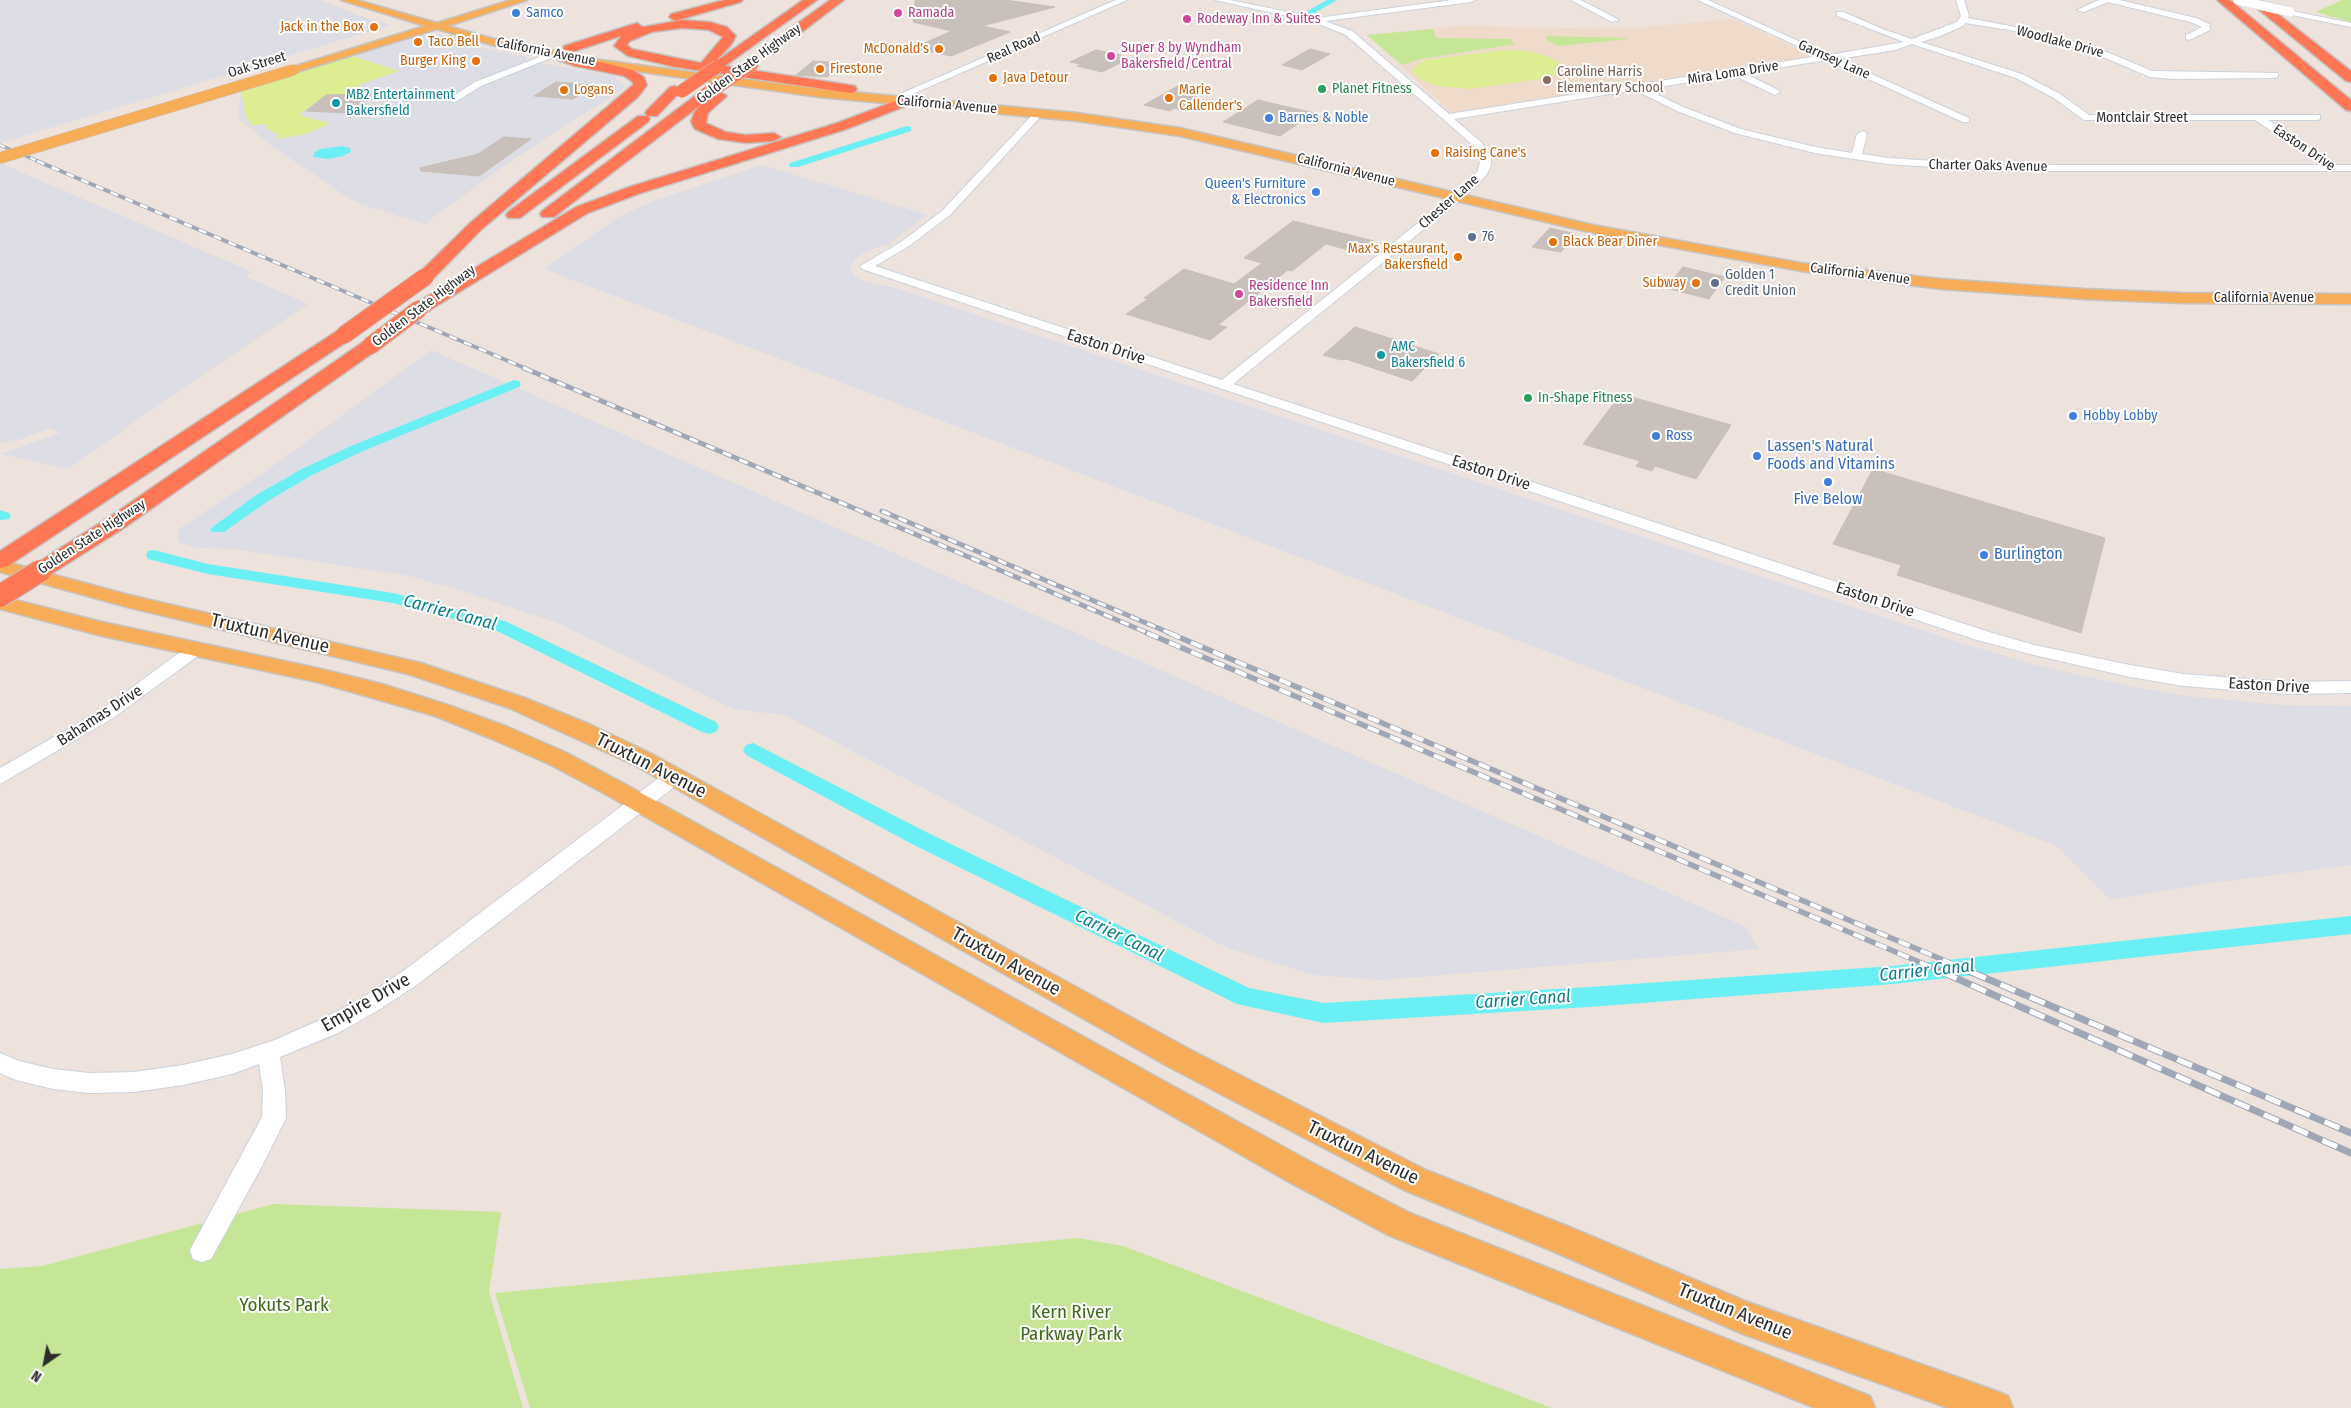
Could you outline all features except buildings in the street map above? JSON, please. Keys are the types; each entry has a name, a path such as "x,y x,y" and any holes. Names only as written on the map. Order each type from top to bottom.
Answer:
{"highway":[{"path":"562,54 611,34 737,0"},
{"name":"Golden State Highway","path":"0,561 344,334 425,277 484,229 652,113 679,90 723,63 811,0"},
{"name":"Golden State Highway","path":"786,38 838,0"},
{"path":"2223,0 2351,107"},
{"path":"2254,0 2351,78"},
{"path":"679,90 708,62 727,42 730,36 723,30 710,26 682,24 649,29 626,38 620,46 628,52 675,63 850,89"},
{"name":"Golden State Highway","path":"0,596 116,523 370,346 419,309 520,243 705,95 752,64 765,53"},
{"path":"484,229 633,94 640,85 639,80 628,73 580,63 562,54"},
{"path":"752,64 702,112 698,121 706,130 728,137 774,137 847,115 888,99"},
{"path":"792,89 844,103 850,110 847,115"},
{"path":"520,243 603,201 842,126 905,97"}],"main road":[{"name":"California Avenue","path":"346,0 426,23 454,21 562,54 594,54 734,76 1039,113 1122,122 1136,121 1184,128 1462,193 1662,233 1796,255 1925,271 2081,283 2168,286 2351,287"},
{"name":"California Avenue","path":"379,0 492,42 562,54 792,89 888,99 905,97 1052,106 1138,116 1197,131 1281,145 1630,237 1766,262 1909,281 2023,291 2172,298 2351,298"},
{"name":"Oak Street","path":"0,158 440,22 503,0"},
{"path":"454,21 522,0"},
{"name":"Oak Street","path":"0,150 288,68 426,23"},
{"path":"594,54 675,63"},
{"path":"1039,113 1053,110 1112,116 1138,116"},
{"path":"1766,262 1779,256 1796,255"},
{"name":"Truxtun Avenue","path":"0,566 127,601 413,668 468,685 536,711 628,752 674,776 1179,1058 1415,1180 1561,1239 1743,1317 1996,1408"},
{"name":"Truxtun Avenue","path":"0,602 102,629 317,675 382,692 443,711 559,759 1300,1172 1399,1224 1858,1408"},
{"path":"196,649 214,642 228,642 353,668 413,668"}],"street":[{"name":"Real Road","path":"905,97 1123,0"},
{"name":"Chester Lane","path":"1219,0 1316,20 1339,28 1355,37 1478,144 1486,158 1483,172 1462,193 1224,386"},
{"path":"1249,6 1261,0"},
{"path":"1316,20 1471,0"},
{"path":"1575,0 1615,20"},
{"name":"Garnsey Lane","path":"1702,0 1966,120"},
{"path":"1959,0 1965,11 1963,20"},
{"path":"2080,10 2108,0 2193,20 2206,26 2204,31 2189,37"},
{"path":"2238,0 2351,25"},
{"name":"Montclair Street","path":"1840,14 1882,32 2002,70 2034,83 2057,96 2087,118 2317,117"},
{"name":"Mira Loma Drive","path":"1447,117 1830,58 1914,42 1954,28 1963,20"},
{"name":"Woodlake Drive","path":"1963,20 2010,28 2092,49 2150,74 2173,76 2274,75"},
{"path":"452,100 478,84 562,54"},
{"path":"1736,73 1775,92"},
{"name":"Charter Oaks Avenue","path":"1638,88 1680,110 1738,131 1783,143 1856,157 1917,164 1977,168 2351,168"},
{"name":"Easton Drive","path":"1039,113 946,213 905,244 866,268 1974,633 2034,650 2130,671 2184,680 2287,688 2351,687"},
{"name":"Easton Drive","path":"2257,117 2351,180"},
{"path":"1856,157 1862,134"},
{"name":"Bahamas Drive","path":"0,777 107,714 196,649"},
{"name":"Empire Drive","path":"0,1063 16,1070 53,1079 89,1083 134,1082 183,1075 232,1064 330,1026 369,1005 410,978 674,776"},
{"path":"202,1250 254,1158 274,1118 274,1091 268,1051"}],"shaded area":[{"path":"0,0 321,0 363,17 391,25 0,143"},
{"name":"Caroline Harris Elementary School","path":"1732,19 1818,58 1453,114 1367,35 1458,26 1623,29"},
{"path":"424,34 439,34 460,39 483,48 527,57 527,61 613,76 624,84 623,89 518,156 424,224 355,202 273,147 238,118 241,90"},
{"path":"0,163 252,272 245,276 308,304 184,387 68,469 1,454 60,433 50,428 21,439 0,443"},
{"path":"762,165 928,215 888,244 867,251 855,259 851,265 851,271 855,277 863,281 896,288 1964,644 2039,666 2134,687 2187,696 2281,705 2351,706 2351,865 2212,883 2110,900 2057,846 544,269 620,216 656,200"},
{"path":"431,350 1746,927 1759,949 1382,980 1314,975 1228,948 784,715 733,709 560,624 469,593 410,576 234,549 197,548 178,542 179,529 269,469"}],"green space":[{"path":"2342,0 2351,0 2351,22 2316,12"},
{"path":"1433,29 1436,38 1510,39 1515,44 1421,59 1402,65 1367,35"},
{"path":"1546,36 1628,39 1558,46 1547,40"},
{"path":"1504,50 1526,51 1547,56 1559,62 1561,70 1556,75 1547,78 1469,89 1438,86 1422,80 1412,70 1426,60"},
{"path":"353,56 399,71 359,85 363,94 326,95 299,115 329,123 306,134 276,139 279,135 266,128 267,124 252,126 245,115 241,90"},
{"name":"Yokuts Park","path":"274,1204 501,1212 489,1292 523,1408 0,1408 0,1269 42,1266"},
{"name":"Kern River Parkway Park","path":"1078,1238 1123,1246 1552,1408 530,1408 495,1293"}],"water":[{"path":"343,146 350,148 351,152 328,159 313,157 315,152 321,149"}],"waterway":[{"path":"1308,13 1333,0"},
{"path":"794,165 907,129"},
{"path":"218,529 262,498 307,472 356,449 514,384"},
{"name":"Carrier Canal","path":"154,555 208,569 393,598 499,625 709,727"},
{"name":"Carrier Canal","path":"753,750 921,839 1245,997 1324,1013 1589,997 1893,975 2351,925"}],"railway":[{"path":"0,145 40,162"},
{"path":"37,161 527,369"},
{"path":"524,368 1150,634"},
{"path":"882,511 1172,634"},
{"path":"1147,633 1945,973"},
{"path":"1169,633 1974,973"},
{"path":"1942,972 2351,1153"},
{"path":"1971,972 2351,1133"}],"place":[{"name":"Samco","path":"516,13"},
{"name":"Ramada","path":"898,13"},
{"name":"Rodeway Inn & Suites","path":"1187,19"},
{"name":"Jack in the Box","path":"374,27"},
{"name":"Taco Bell","path":"418,42"},
{"name":"McDonald's","path":"939,49"},
{"name":"Super 8 by Wyndham Bakersfield/Central","path":"1111,56"},
{"name":"Burger King","path":"476,61"},
{"name":"Firestone","path":"820,69"},
{"name":"Java Detour","path":"993,78"},
{"name":"Caroline Harris Elementary School","path":"1547,80"},
{"name":"Planet Fitness","path":"1322,89"},
{"name":"Logans","path":"564,90"},
{"name":"Marie Callender's","path":"1169,98"},
{"name":"MB2 Entertainment Bakersfield","path":"336,103"},
{"name":"Barnes & Noble","path":"1269,118"},
{"name":"Raising Cane's","path":"1435,153"},
{"name":"Queen's Furniture & Electronics","path":"1316,192"},
{"name":"76","path":"1472,237"},
{"name":"Black Bear Diner","path":"1553,242"},
{"name":"Max's Restaurant, Bakersfield","path":"1458,257"},
{"name":"Subway","path":"1696,283"},
{"name":"Golden 1 Credit Union","path":"1715,283"},
{"name":"Residence Inn Bakersfield","path":"1239,294"},
{"name":"AMC Bakersfield 6","path":"1381,355"},
{"name":"In-Shape Fitness","path":"1528,398"},
{"name":"Hobby Lobby","path":"2073,416"},
{"name":"Ross","path":"1656,436"},
{"name":"Lassen's Natural Foods and Vitamins","path":"1757,456"},
{"name":"Five Below","path":"1828,482"},
{"name":"Burlington","path":"1984,555"}]}
